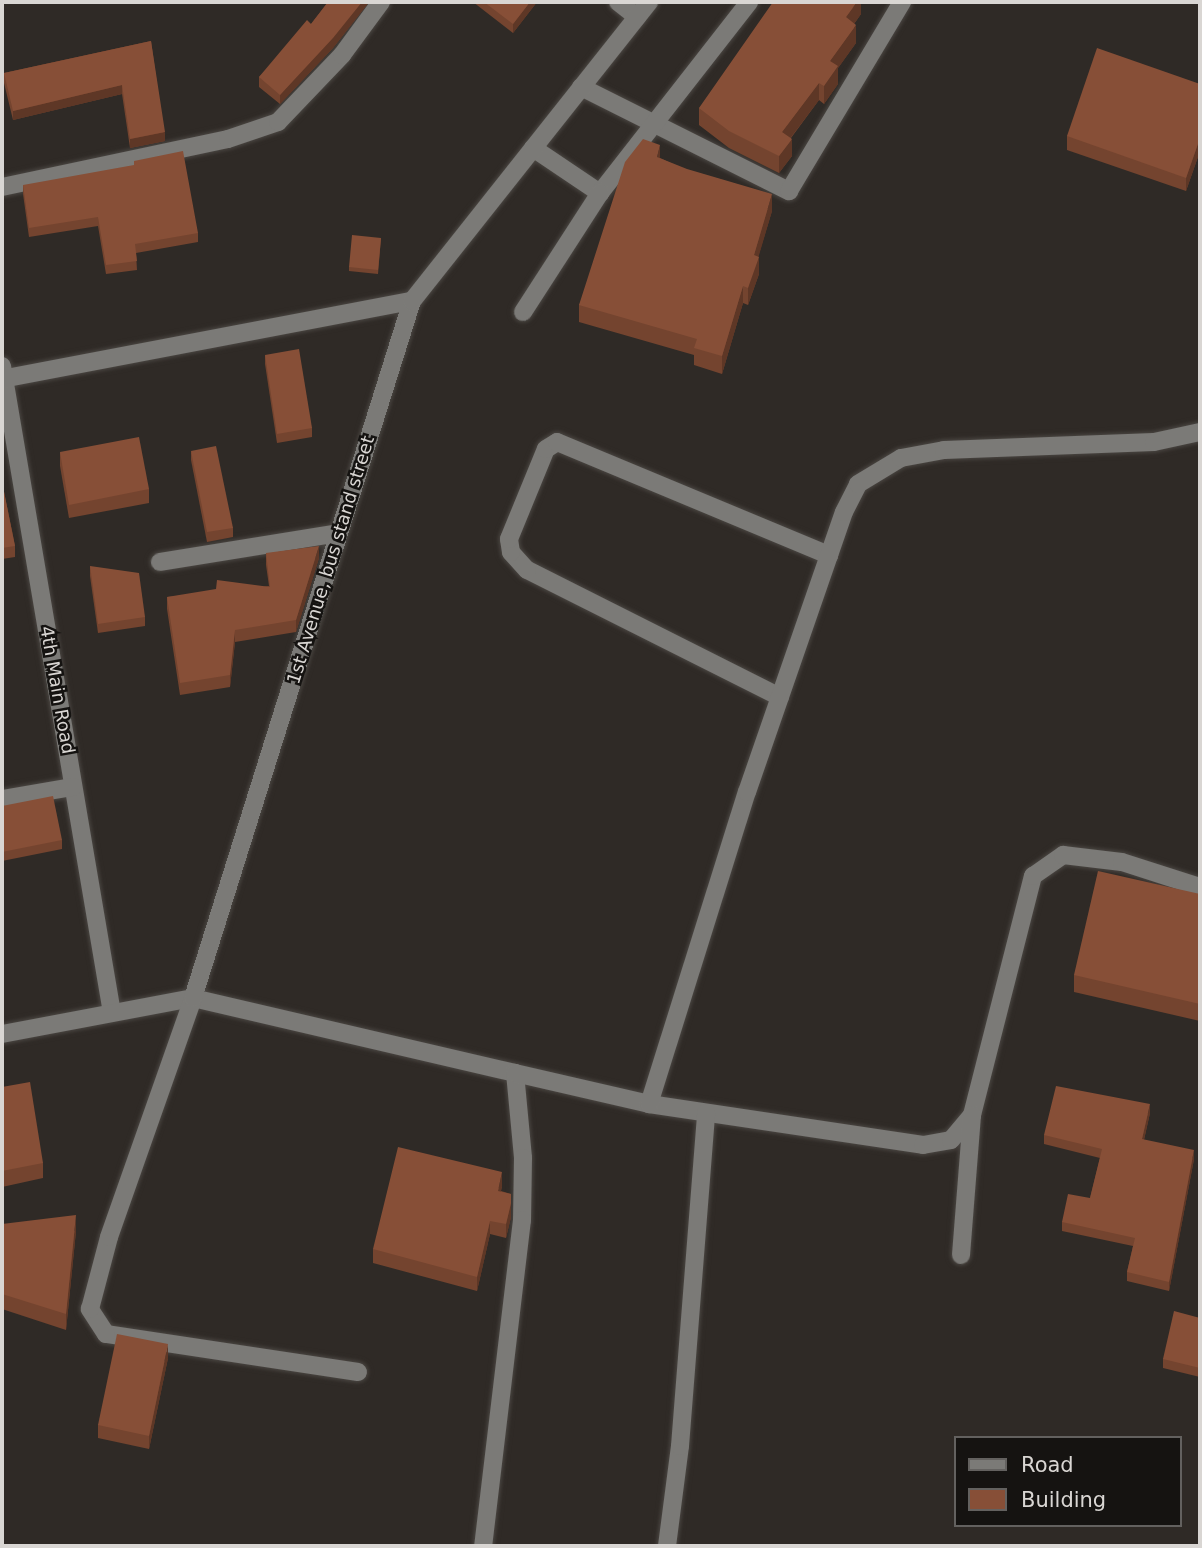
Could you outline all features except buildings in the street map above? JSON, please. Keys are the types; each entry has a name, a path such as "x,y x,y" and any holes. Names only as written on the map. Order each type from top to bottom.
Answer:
{"street":[{"path":"2,187 228,139 278,122 342,55 381,2"},
{"path":"618,2 637,17"},
{"name":"1st Avenue, bus stand street","path":"358,1372 106,1334 90,1309 109,1237 193,998 412,301 649,2"},
{"path":"523,312 600,193 651,124 749,2"},
{"path":"581,87 789,191 902,2"},
{"path":"533,148 600,193"},
{"path":"2,375 412,301"},
{"name":"4th Main Road","path":"2,375 112,1013"},
{"path":"649,1104 780,697 829,555 858,484 901,458 1005,444 1154,442 1200,432"},
{"path":"780,697 527,570 511,552 509,539 546,449 557,442 829,555"},
{"path":"160,562 339,533"},
{"path":"2,799 73,787"},
{"path":"961,1255 972,1115 1033,876 1063,855 1122,862 1200,887"},
{"path":"2,1034 193,998 649,1104 706,1113 923,1145 951,1140 972,1115"},
{"path":"483,1546 522,1220 523,1158 514,1073"},
{"path":"667,1546 680,1446 706,1113"}]}
